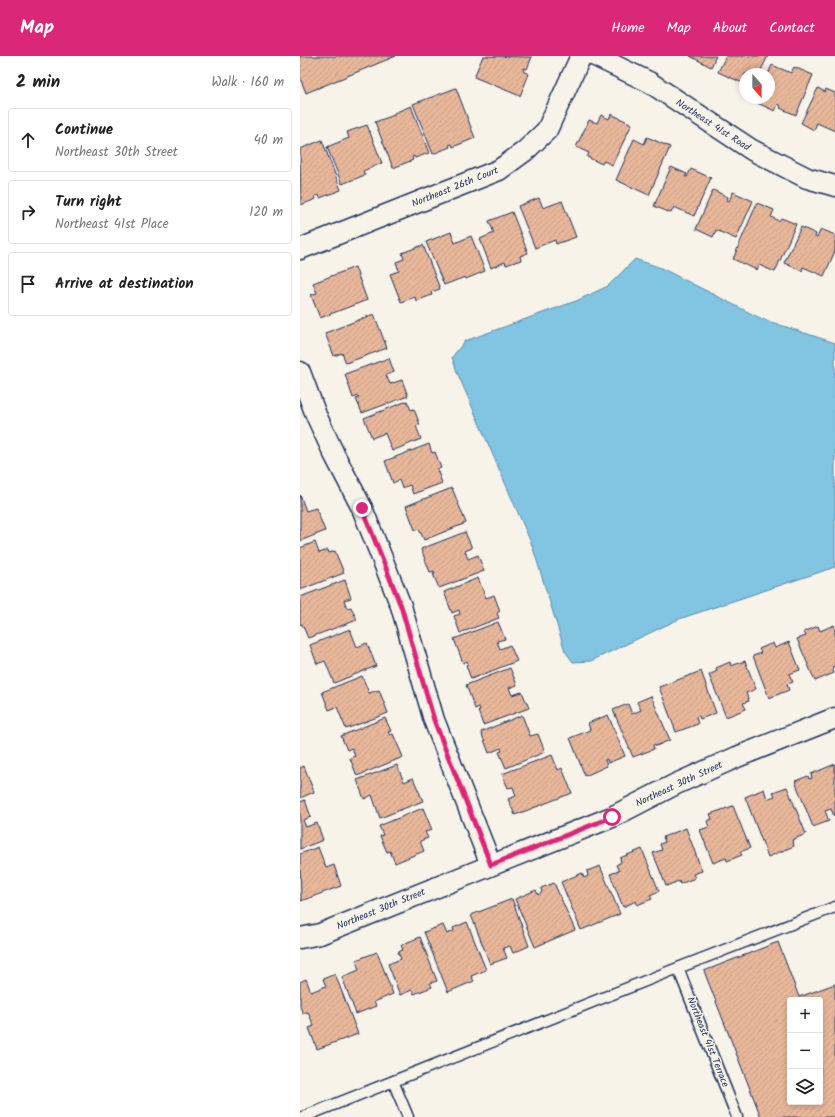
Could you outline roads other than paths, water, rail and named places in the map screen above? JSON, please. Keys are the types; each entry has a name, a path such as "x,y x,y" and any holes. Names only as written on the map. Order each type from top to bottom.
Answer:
{"street":[{"name":"Northeast 26th Court","path":"300,249 498,170 525,151 547,130 581,56"},
{"name":"Northeast 41st Road","path":"595,56 649,82 752,150 807,178 835,186"},
{"path":"300,372 316,415 331,448 362,508 401,606 434,720 491,865"},
{"name":"Northeast 30th Street","path":"300,938 320,934 612,817 676,784 737,757 835,718"}],"lane":[{"path":"303,1117 835,907"},
{"name":"Northeast 41st Terrace","path":"678,968 737,1117"},
{"path":"393,1081 408,1117"}],"water":[{"path":"635,259 661,268 762,319 835,343 835,567 679,619 591,661 573,662 565,651 532,545 457,372 452,357 465,341 576,301 608,286"}]}
